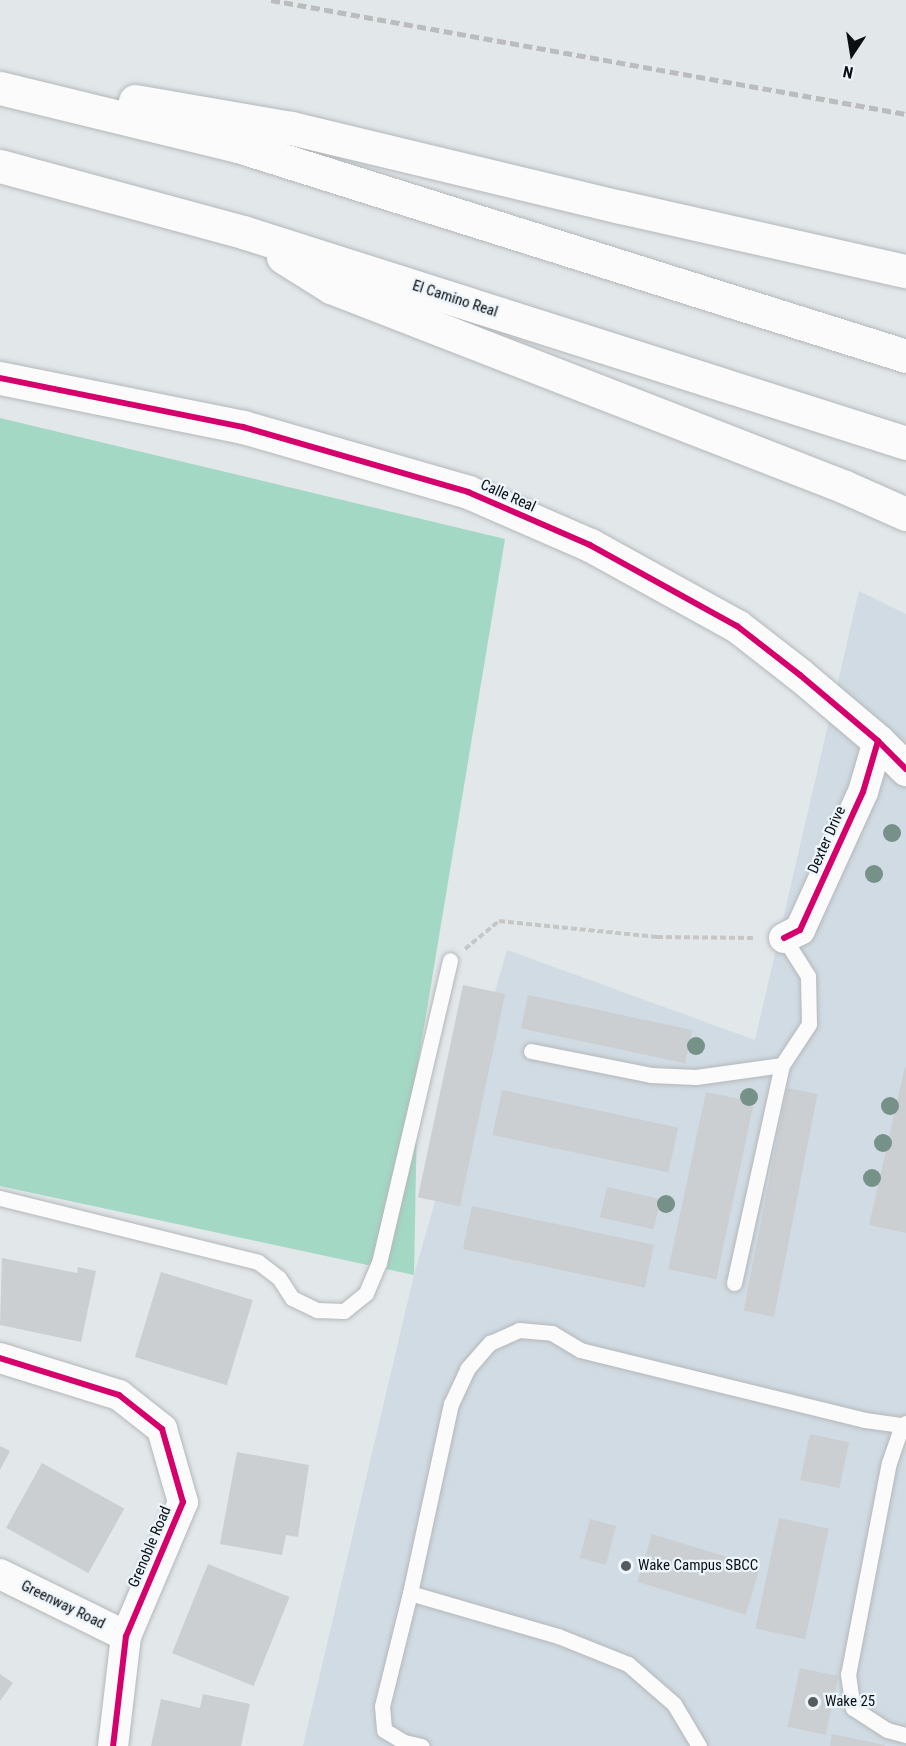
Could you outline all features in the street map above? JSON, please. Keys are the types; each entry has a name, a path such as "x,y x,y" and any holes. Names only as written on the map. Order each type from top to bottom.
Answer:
{"main road":[{"path":"0,88 238,146 906,356"},
{"path":"31,95 143,102 291,128 621,207 906,271"},
{"name":"El Camino Real","path":"0,166 243,232 906,443"},
{"path":"243,232 332,287 845,487 906,514"},
{"name":"Calle Real","path":"0,378 243,428 468,492 591,545 737,626 800,675 878,741 906,769"}],"street":[{"name":"Dexter Drive","path":"784,938 800,930 862,792 878,741"},
{"name":"Grenoble Road","path":"0,1358 120,1395 162,1429 183,1502 126,1636 113,1746"},
{"name":"Greenway Road","path":"0,1574 126,1636"}],"lane":[{"path":"734,1283 783,1065 809,1024 808,976 784,938"},
{"path":"0,1198 258,1262 279,1278 292,1298 317,1310 344,1311 366,1293 380,1263 450,960"},
{"path":"531,1051 651,1075 696,1077 783,1065"},
{"path":"422,1746 404,1742 384,1730 382,1706 410,1593 451,1404 467,1369 490,1343 519,1330 552,1334 580,1350 819,1409 865,1420 904,1424 889,1462 848,1674 853,1708 887,1730 906,1735"},
{"path":"410,1593 558,1636 628,1664 674,1704 699,1746"}],"path":[{"path":"450,960 499,921 657,937 784,938"}],"shaded area":[{"path":"859,591 906,614 906,1746 303,1746 414,1275 507,950 755,1040"}],"green space":[{"path":"0,418 505,539 418,1063 414,1275 0,1186"}],"building":[{"path":"463,985 505,994 460,1206 418,1197"},
{"path":"528,995 692,1030 685,1063 521,1028"},
{"path":"906,1067 906,1233 869,1225"},
{"path":"787,1088 817,1094 774,1317 744,1311"},
{"path":"502,1090 678,1127 669,1172 492,1135"},
{"path":"706,1092 754,1102 716,1279 668,1269"},
{"path":"607,1187 661,1199 654,1230 600,1217"},
{"path":"472,1206 654,1245 645,1288 463,1249"},
{"path":"2,1258 77,1273 78,1267 96,1271 81,1342 0,1325"},
{"path":"161,1272 253,1300 227,1385 135,1357"},
{"path":"810,1434 849,1442 839,1488 800,1480"},
{"path":"0,1446 10,1451 0,1470"},
{"path":"237,1452 309,1465 298,1537 286,1535 282,1555 220,1544"},
{"path":"42,1463 124,1509 88,1573 6,1528"},
{"path":"779,1518 829,1529 805,1639 756,1629"},
{"path":"590,1519 616,1526 606,1565 580,1558"},
{"path":"652,1534 760,1567 745,1615 637,1582"},
{"path":"208,1564 290,1597 254,1686 172,1653"},
{"name":"Wake 25","path":"800,1668 838,1676 826,1735 788,1727"},
{"path":"0,1674 13,1683 0,1701"},
{"path":"203,1694 250,1704 241,1746 151,1746 161,1699 200,1708"},
{"path":"832,1734 885,1745 885,1746 830,1746"}],"railway":[{"path":"271,0 906,114"}],"cycle path":[{"path":"0,378 243,427 468,492 590,545 737,626 800,675 878,741 906,769"},
{"path":"784,938 800,930 863,792 878,741"},
{"path":"0,1358 119,1395 162,1429 183,1502 126,1636 113,1746"}],"place":[{"name":"Wake Campus SBCC","path":"626,1566"},
{"name":"Wake 25","path":"813,1702"}]}
